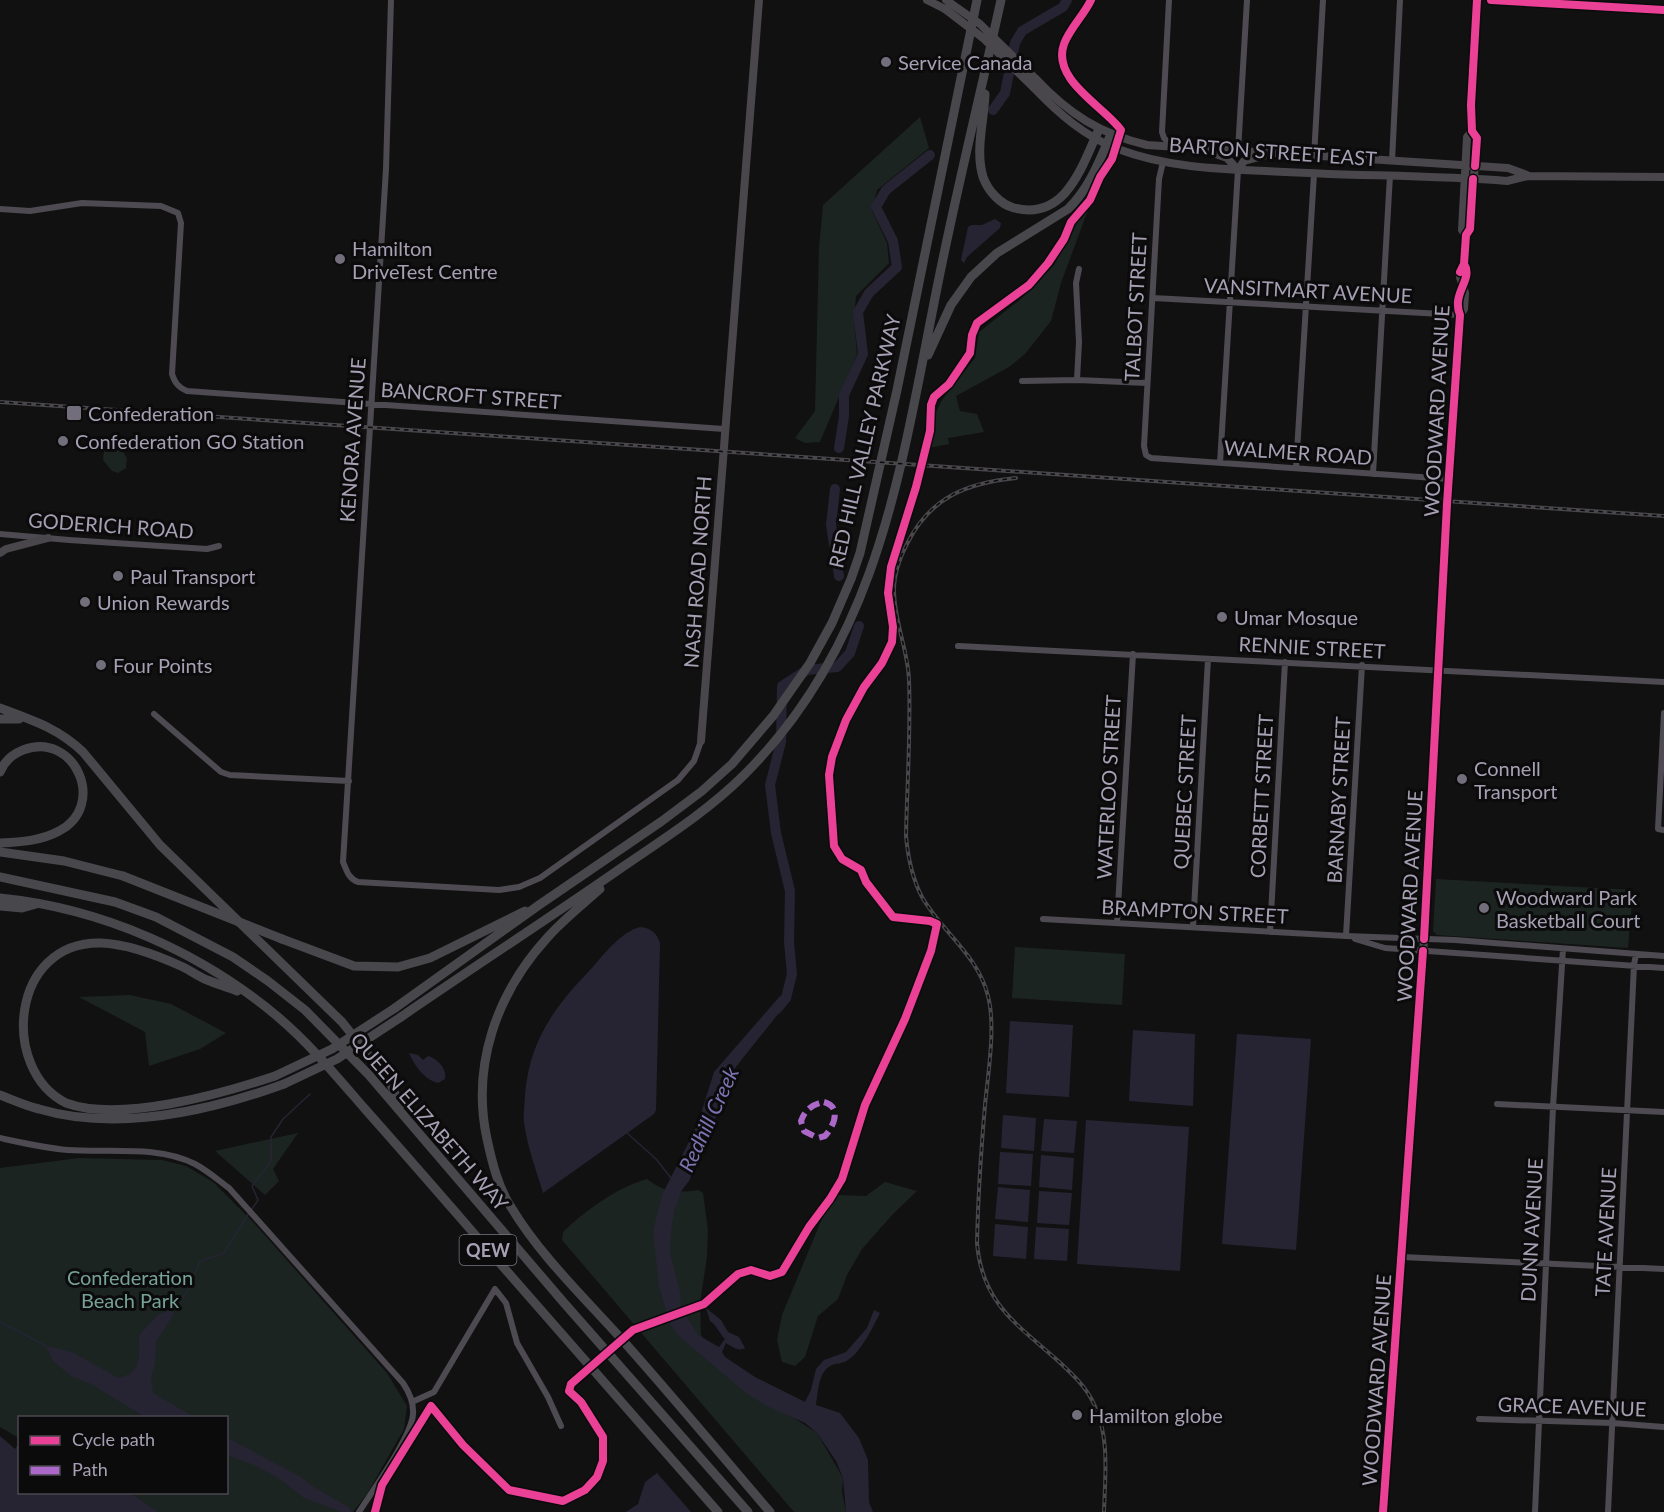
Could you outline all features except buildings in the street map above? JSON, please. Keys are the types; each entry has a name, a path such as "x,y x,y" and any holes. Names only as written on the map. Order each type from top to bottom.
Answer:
{"highway":[{"name":"RED HILL VALLEY PARKWAY","path":"539,905 662,821 702,791 732,764 773,716 810,663 832,623 860,553 897,390 975,0"},
{"name":"RED HILL VALLEY PARKWAY","path":"616,872 705,808 744,776 785,729 827,669 855,613 884,532 924,360 937,288 1001,0"},
{"path":"984,77 981,166 988,188 1006,205 1019,209 1037,209 1058,200 1072,186 1097,134"},
{"path":"924,360 931,351 942,322 961,288 983,264 997,253 1068,209 1084,191 1111,134"},
{"path":"0,708 47,725 78,747 160,844 342,1022 390,1082 403,1114"},
{"path":"0,719 31,720"},
{"path":"0,772 11,757 19,752 40,746 52,748 61,752 75,766 84,789 82,805 75,818 62,830 30,841 0,843"},
{"path":"0,852 64,861 123,876 354,966 398,967 430,958 460,945 512,916 539,905"},
{"path":"0,1095 41,1110 64,1115 115,1118 156,1116 209,1107 284,1084 337,1059 616,872"},
{"path":"616,872 607,884 567,917 535,951 514,981 498,1010 485,1057 482,1096 484,1126 492,1163 509,1204 532,1240 634,1353 770,1512"},
{"name":"QUEEN ELIZABETH WAY","path":"0,877 115,902 156,917 233,957 304,1010 369,1075 565,1304 748,1512"},
{"name":"QUEEN ELIZABETH WAY","path":"0,898 38,903 104,921 155,940 193,959 250,996 293,1031 347,1089 718,1512"},
{"path":"0,906 22,908 38,903"},
{"path":"250,996 206,980 160,958 120,946 101,943 88,944 61,951 40,966 31,976 16,1008 14,1028 21,1062 34,1082 56,1098 78,1106 147,1107 219,1094 275,1076 332,1049 539,905"}],"main road":[{"name":"NASH ROAD NORTH","path":"701,741 759,0"},
{"name":"BARTON STREET EAST","path":"927,0 945,9 983,38 1058,113 1097,134 1111,134 1147,146 1508,168 1528,176"},
{"name":"BARTON STREET EAST","path":"946,0 980,24 1054,98 1107,144 1163,162 1238,170 1507,181 1528,176 1664,177"},
{"name":"WOODWARD AVENUE","path":"1383,1512 1424,939 1460,315 1457,309 1458,293 1462,282 1467,277 1468,270 1464,264 1466,235 1470,229 1477,138 1472,131 1471,105 1477,0"},
{"name":"WOODWARD AVENUE","path":"1466,235 1462,230 1464,178 1467,137 1472,131"},
{"path":"1197,148 1227,158 1238,170 1245,161 1270,154"},
{"path":"0,552 48,538"}],"street":[{"name":"KENORA AVENUE","path":"352,880 343,862 363,520 373,405 386,169 391,0"},
{"path":"1169,0 1162,132 1164,138 1173,147"},
{"path":"1238,152 1246,0"},
{"path":"1314,156 1323,0"},
{"path":"1392,161 1400,0"},
{"path":"1491,0 1664,10"},
{"path":"1635,0 1635,9"},
{"name":"TALBOT STREET","path":"1146,455 1144,446 1147,383 1154,298 1159,178 1163,162"},
{"path":"1220,463 1238,170"},
{"path":"1296,468 1314,174"},
{"path":"1373,474 1390,175"},
{"name":"BANCROFT STREET","path":"0,210 30,211 82,202 161,206 177,213 181,223 172,368 174,380 180,388 187,391 724,429"},
{"path":"1077,380 1079,342 1076,283 1079,269"},
{"name":"VANSITMART AVENUE","path":"1154,298 1460,315"},
{"path":"1022,381 1077,380 1147,383"},
{"name":"WALMER ROAD","path":"1146,455 1151,458 1449,479"},
{"name":"GODERICH ROAD","path":"0,534 207,549 219,546"},
{"name":"RENNIE STREET","path":"957,646 1664,682"},
{"name":"WATERLOO STREET","path":"1117,923 1133,654"},
{"name":"QUEBEC STREET","path":"1193,927 1208,658"},
{"name":"CORBETT STREET","path":"1270,932 1285,662"},
{"name":"BARNABY STREET","path":"1346,936 1362,665"},
{"path":"1661,830 1664,713"},
{"path":"154,714 221,772 230,775 349,781"},
{"name":"NASH ROAD NORTH","path":"352,880 499,890 519,887 540,878 678,780 694,761 701,741"},
{"name":"BRAMPTON STREET","path":"1043,919 1424,939 1664,956"},
{"name":"BRAMPTON STREET","path":"1346,936 1385,948 1664,968"},
{"name":"DUNN AVENUE","path":"1535,1512 1553,1107 1563,949"},
{"name":"TATE AVENUE","path":"1608,1512 1636,954"},
{"path":"1497,1104 1664,1112"},
{"path":"0,1138 66,1150 131,1151 168,1155 194,1163 229,1188 403,1383 412,1402 412,1422 409,1432 359,1512"},
{"path":"1402,1257 1664,1269"},
{"path":"412,1402 434,1392 495,1289 506,1304 513,1333 522,1354 548,1397 561,1426"},
{"name":"GRACE AVENUE","path":"1479,1419 1664,1427"}],"green space":[{"path":"920,117 929,148 877,190 872,211 887,243 889,263 856,296 854,318 857,354 820,442 805,443 795,438 815,411 819,247 823,205"},
{"path":"1088,210 1061,283 1051,321 1025,354 1009,367 956,396 960,411 977,414 984,432 948,438 949,444 924,449 924,436 942,400 975,358 979,332 1021,299 1055,264 1072,223"},
{"path":"112,447 121,449 127,458 126,468 118,473 112,471 103,460 104,451"},
{"path":"1436,879 1633,890 1628,948 1437,935 1433,931"},
{"path":"1015,947 1125,954 1122,1005 1012,998"},
{"path":"130,995 171,1004 226,1033 200,1049 149,1066 145,1032 79,997"},
{"path":"298,1133 273,1169 279,1181 265,1195 215,1151"},
{"name":"Confederation Beach Park","path":"79,1158 162,1160 186,1166 213,1182 254,1223 387,1373 407,1406 404,1429 367,1494 353,1512 156,1512 132,1494 228,1494 228,1416 18,1416 18,1437 0,1427 0,1168"},
{"path":"647,1179 653,1184 677,1192 698,1190 703,1193 708,1230 707,1257 700,1303 701,1335 721,1365 759,1395 817,1433 843,1478 842,1492 846,1512 794,1512 562,1240 563,1232 592,1208 624,1188"},
{"path":"885,1182 917,1191 862,1249 847,1275 838,1299 818,1316 805,1357 795,1366 782,1362 777,1340 782,1315 826,1209 837,1195 866,1196"}],"water":[{"path":"995,219 1001,223 1000,228 967,257 964,263 961,260 968,227 982,225"},
{"path":"640,927 653,932 660,943 656,1110 654,1114 543,1193 529,1149 524,1122 528,1076 538,1041 566,996 613,944"},
{"path":"780,996 790,999 735,1068 724,1090 719,1110 675,1208 670,1253 680,1292 681,1308 698,1335 719,1347 725,1339 710,1321 706,1308 721,1320 728,1332 739,1337 745,1348 738,1349 726,1343 722,1352 725,1357 755,1377 805,1402 811,1390 816,1369 824,1360 846,1352 867,1328 874,1310 880,1313 858,1351 846,1361 830,1366 823,1373 816,1405 840,1413 859,1438 868,1460 869,1502 873,1512 846,1512 843,1478 836,1461 817,1433 805,1423 765,1405 745,1392 681,1338 670,1324 659,1286 653,1231 662,1195 697,1126 714,1072"},
{"path":"1010,1021 1073,1025 1069,1097 1006,1093"},
{"path":"1133,1030 1195,1034 1193,1106 1129,1101"},
{"path":"1237,1034 1311,1039 1296,1250 1222,1244"},
{"path":"409,1053 418,1055 423,1060 428,1056 435,1059 443,1068 445,1079 438,1083 429,1079 417,1067"},
{"path":"1003,1115 1036,1118 1034,1151 1001,1148"},
{"path":"1044,1119 1077,1121 1074,1153 1041,1151"},
{"path":"1086,1120 1189,1127 1180,1271 1077,1264"},
{"path":"1000,1152 1033,1154 1031,1186 998,1184"},
{"path":"1041,1155 1074,1158 1072,1190 1039,1187"},
{"path":"998,1187 1030,1190 1028,1222 995,1219"},
{"path":"1039,1191 1072,1193 1069,1225 1037,1223"},
{"path":"995,1224 1028,1227 1026,1259 993,1256"},
{"path":"1036,1227 1069,1229 1067,1261 1034,1259"},
{"path":"172,1309 173,1315 156,1342 155,1364 151,1377 153,1393 192,1416 143,1416 91,1384 71,1376 53,1361 46,1346 72,1352 118,1378 126,1376 136,1368 138,1363 139,1335 158,1315"},
{"path":"0,1436 15,1449 18,1444 18,1494 131,1494 158,1512 0,1512"},
{"path":"228,1438 301,1477 315,1488 350,1508 351,1512 342,1512 304,1498 280,1479 254,1465 228,1455"},
{"path":"657,1473 691,1512 626,1512 638,1504 645,1482"}],"waterway":[{"name":"Redhill Creek","path":"993,110 1005,93 1015,43 1022,31 1063,7 1067,0"},
{"name":"Redhill Creek","path":"839,448 844,416 844,395 863,354 858,312 869,293 897,267 893,241 876,207 886,190 930,155"},
{"name":"Redhill Creek","path":"835,489 831,525 839,576"},
{"name":"Redhill Creek","path":"777,1009 786,998 792,974 789,942 790,891 776,833 770,785 781,742 782,686 807,670 837,667 850,653 859,626"},
{"path":"252,1209 258,1200 252,1186 271,1161 271,1137 283,1119 310,1094"},
{"path":"627,1133 656,1159 671,1178"},
{"path":"172,1309 187,1292 200,1261 224,1253 249,1213"},
{"path":"0,1322 46,1346"}],"railway":[{"path":"0,402 1664,516"},
{"path":"1016,478 998,480 966,489 939,503 917,527 898,565 894,584 895,602 909,680 906,836 911,868 922,897 968,956 983,981 988,996 991,1050 978,1208 977,1243 980,1263 993,1296 1003,1310 1072,1374 1094,1404 1104,1443 1104,1512"}],"marked path":[{"path":"824,1102 833,1108 835,1117 825,1136 818,1138 804,1131 801,1121 810,1108 824,1102"}],"cycle path":[{"path":"375,1512 382,1485 431,1406 463,1445 509,1490 563,1501 585,1490 597,1477 603,1461 603,1437 581,1402 569,1391 571,1384 633,1330 704,1304 738,1274 751,1270 770,1276 782,1272 842,1179 865,1105 905,1019 931,951 937,924 930,921 893,917 866,882 861,870 842,859 834,846 829,775 832,757 846,720 864,687 882,663 892,642 893,627 888,593 891,567 916,487 930,431 931,405 934,397 949,384 970,353 972,335 977,323 1029,285 1048,263 1064,239 1071,222 1090,200 1100,177 1112,159 1121,130 1072,81 1065,69 1062,57 1067,38 1091,0"},
{"path":"1475,166 1477,138 1472,131 1471,105 1477,0"},
{"path":"1491,0 1664,10"},
{"path":"1460,272 1464,264 1466,235 1470,229 1473,179"},
{"path":"1424,939 1447,504 1460,315 1458,300 1466,275 1464,264"},
{"path":"1383,1512 1423,951"}],"place":[{"name":"Service Canada","path":"886,62"},
{"name":"Hamilton DriveTest Centre","path":"340,259"},
{"name":"Confederation","path":"74,413"},
{"name":"Confederation GO Station","path":"63,441"},
{"name":"Paul Transport","path":"118,576"},
{"name":"Union Rewards","path":"85,602"},
{"name":"Umar Mosque","path":"1222,617"},
{"name":"Four Points","path":"101,665"},
{"name":"Connell Transport","path":"1462,779"},
{"name":"Woodward Park Basketball Court","path":"1484,908"},
{"name":"Hamilton globe","path":"1077,1415"}]}
